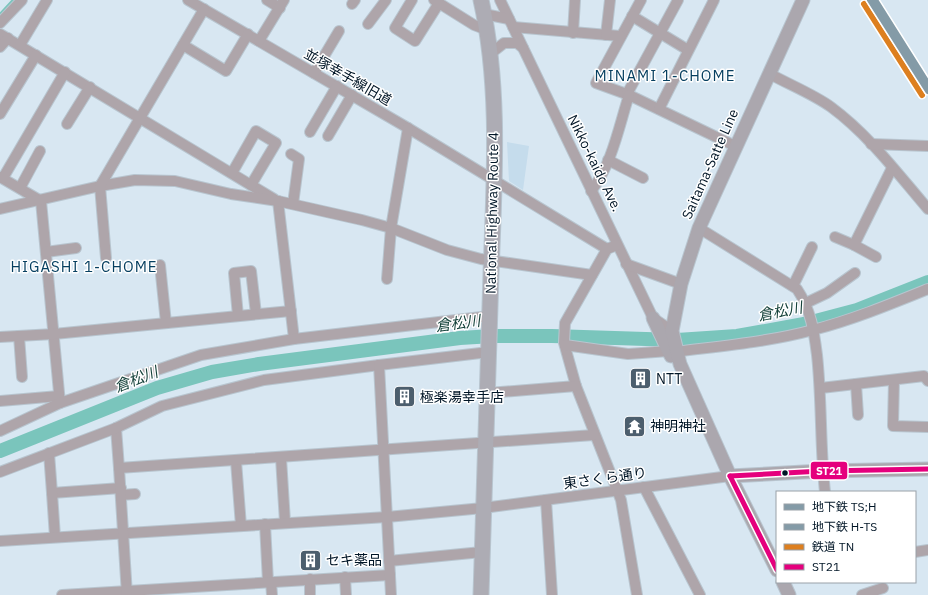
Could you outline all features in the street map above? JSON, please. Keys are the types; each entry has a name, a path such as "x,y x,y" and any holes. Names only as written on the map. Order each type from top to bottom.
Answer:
{"highway":[{"name":"National Highway Route 4","path":"481,595 494,178 493,95 487,30 482,7"}],"main road":[{"name":"Saitama-Satte Line","path":"670,343 681,284 699,228 735,146 770,74 803,0"},
{"path":"653,318 670,343 730,476 776,568"},
{"path":"730,476 822,471 928,469"},
{"path":"783,583 789,595"}],"street":[{"path":"0,23 22,0"},
{"path":"20,45 47,0"},
{"name":"並塚幸手線旧道","path":"188,0 612,247"},
{"path":"259,41 282,4 267,0"},
{"path":"368,24 386,0"},
{"path":"412,0 395,28 414,41 436,1 474,25 487,30"},
{"name":"Nikko-kaido Ave.","path":"500,0 591,190 612,247 626,264 653,318"},
{"path":"573,33 575,0"},
{"path":"606,35 610,0"},
{"path":"641,0 620,36 596,83 628,95 735,146"},
{"path":"591,190 596,184 608,160 628,95 678,0"},
{"path":"658,109 714,0"},
{"path":"482,7 511,23 573,33 620,36"},
{"path":"106,258 100,186 204,9"},
{"path":"632,16 688,50"},
{"path":"314,73 339,31"},
{"path":"183,45 226,71 248,34"},
{"path":"0,47 4,36 278,201"},
{"path":"490,54 504,43 518,44 523,48"},
{"path":"0,114 36,55"},
{"path":"41,201 1,178 65,72"},
{"path":"770,74 830,107 871,144 928,209"},
{"path":"310,132 337,86"},
{"path":"67,124 90,87"},
{"path":"328,136 352,95"},
{"path":"387,279 391,228 408,128"},
{"path":"232,173 256,131 263,135 276,143 252,185"},
{"path":"871,144 928,146"},
{"path":"20,188 40,151"},
{"path":"291,154 299,159 293,204"},
{"path":"608,160 643,178"},
{"path":"854,245 892,168"},
{"path":"0,209 41,201 100,186 135,180 175,181 231,194 293,204 391,228 447,250 491,261 592,275"},
{"path":"41,201 60,400"},
{"path":"278,201 294,339"},
{"path":"699,228 798,289 806,303 811,314 820,388 822,471 825,491"},
{"path":"835,237 876,257"},
{"path":"612,247 592,275 565,323 564,344 576,386 594,435 621,500 637,595"},
{"path":"793,286 812,247"},
{"path":"46,252 76,248"},
{"path":"626,264 681,284"},
{"path":"160,266 166,323"},
{"path":"238,316 234,273 251,271 256,314"},
{"path":"806,303 827,293 855,273"},
{"path":"564,344 628,354 670,343 775,338 880,308 928,289"},
{"path":"0,337 54,334 291,311"},
{"path":"0,431 60,400 201,354 294,339 489,322"},
{"path":"19,336 22,377"},
{"path":"0,472 116,428 162,406 257,382 489,348"},
{"path":"379,365 391,595"},
{"path":"820,388 924,376 928,381"},
{"path":"894,380 893,426 928,427"},
{"path":"856,384 858,415"},
{"path":"488,393 576,386"},
{"path":"0,401 60,400"},
{"path":"116,428 127,593"},
{"path":"119,468 281,458 383,449 594,435"},
{"path":"49,453 55,537"},
{"path":"281,458 285,522"},
{"path":"236,461 241,526"},
{"name":"東さくら通り","path":"0,540 241,526 484,508 730,476"},
{"path":"644,487 700,595"},
{"path":"52,493 121,492 135,494"},
{"path":"546,500 552,595"},
{"path":"265,524 269,582 272,595"},
{"path":"916,552 928,550"},
{"path":"390,561 482,552"},
{"path":"62,595 198,591 269,582 390,574"},
{"path":"346,577 346,595"},
{"path":"310,580 310,595"},
{"path":"862,595 884,588"}],"shaded area":[{"path":"507,142 529,146 523,190 509,181"}],"waterway":[{"path":"0,14 13,0"},
{"name":"倉松川","path":"0,451 157,388 212,372 259,364 460,338 493,336 552,336 677,340 737,336 804,324 857,310 928,282"}],"metro line":[{"name":"TS;H","path":"870,0 928,91"},
{"name":"H-TS","path":"875,0 928,84"}],"rail line":[{"name":"TN","path":"864,4 922,95"}],"transit line":[{"name":"ST21","path":"730,476 822,471 928,469"},
{"name":"ST21","path":"730,476 776,568"}],"place":[{"name":"NTT","path":"641,379"},
{"name":"極楽湯幸手店","path":"405,397"},
{"name":"神明神社","path":"634,426"},
{"name":"セキ薬品","path":"310,560"}],"district":[{"name":"MINAMI 1-CHOME","path":"665,75"},
{"name":"HIGASHI 1-CHOME","path":"84,266"}]}
